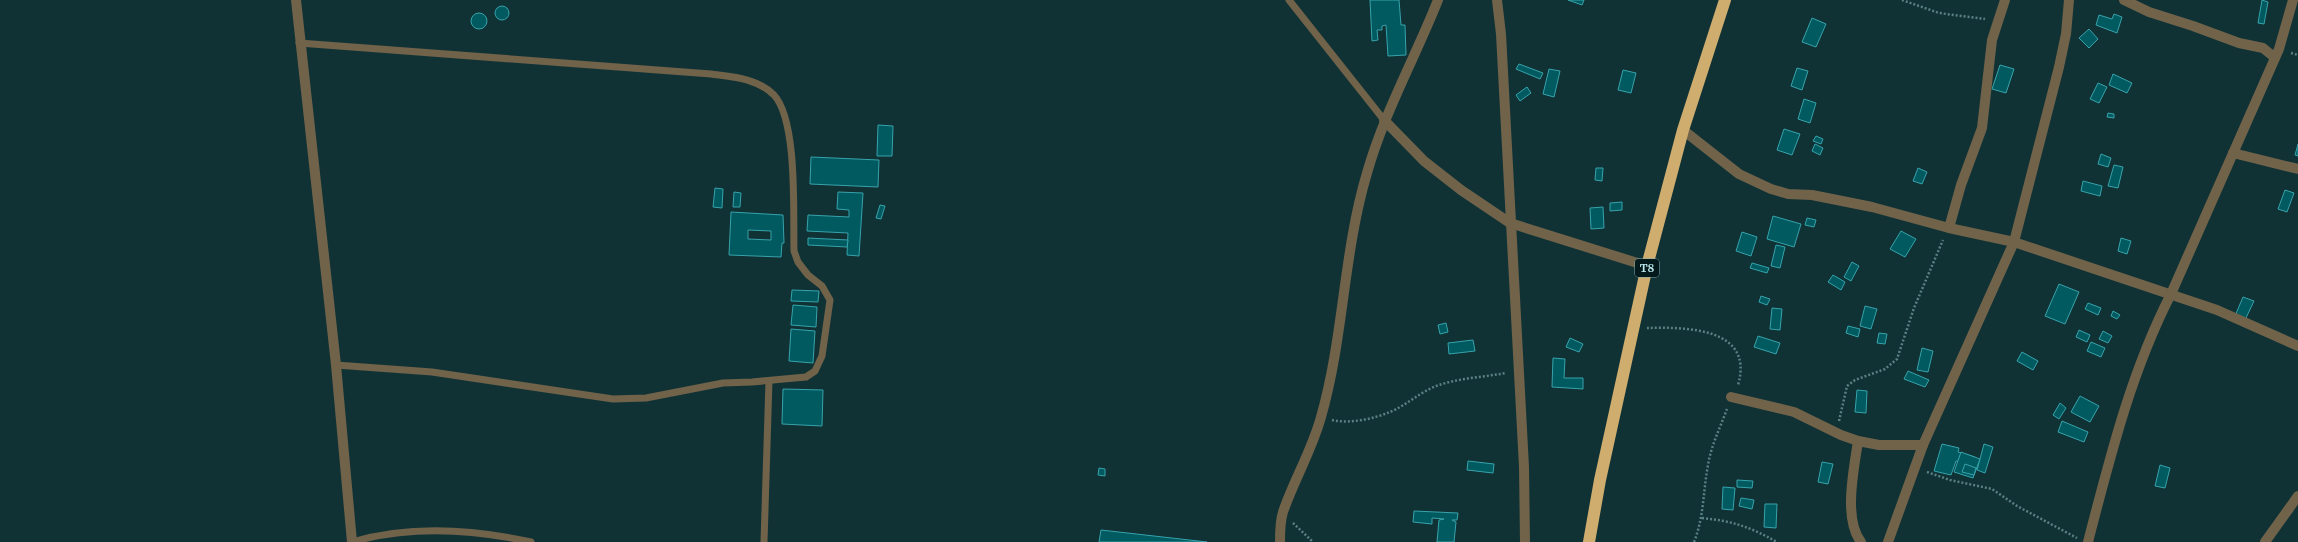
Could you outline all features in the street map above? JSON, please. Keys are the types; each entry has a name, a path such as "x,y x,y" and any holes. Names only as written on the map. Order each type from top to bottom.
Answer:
{"highway":[{"name":"T8","path":"1589,542 1647,266 1682,130 1725,0"}],"street":[{"path":"296,0 299,43 336,365 352,542"},
{"path":"1280,542 1283,513 1321,417 1338,346 1349,248 1366,174 1384,120 1438,0"},
{"path":"1497,0 1501,34 1524,467 1525,542"},
{"path":"1949,228 1961,185 1982,128 1985,114 1988,64 1997,22 2005,0"},
{"path":"1888,542 1916,469 1923,445 2014,242 2059,66 2066,34 2069,0"},
{"path":"2124,0 2149,12 2194,26 2239,43 2263,48 2274,57"},
{"path":"2088,542 2128,396 2153,329 2171,294 2274,57 2279,49 2293,0"},
{"path":"1384,120 1424,161 1461,190 1510,223 1647,266"},
{"path":"1682,130 1739,174 1771,189 1788,194 1812,196 1872,207 1949,228 2014,242 2217,310 2298,346"},
{"path":"2233,153 2298,169"},
{"path":"1732,397 1794,412 1836,433 1858,441 1879,445 1923,445"},
{"path":"1858,441 1851,508 1856,535 1861,542"},
{"path":"2265,542 2298,496"}],"lane":[{"path":"1289,0 1384,120"},
{"path":"299,43 711,74 746,79 774,96 785,118 792,148 794,251 798,262 808,275 822,286 830,300 822,356 815,371 806,377 769,381 723,383 646,398 613,399 432,372 336,365"},
{"path":"764,542 769,381"},
{"path":"352,542 377,535 409,531 479,532 531,542"}],"path":[{"path":"1902,0 1939,13 1975,17 1997,22"},
{"path":"1836,433 1847,386 1855,380 1885,369 1896,359 1914,308 1949,228"},
{"path":"1633,328 1697,330 1724,338 1735,348 1740,378 1709,459 1702,518 1694,542"},
{"path":"1321,417 1342,422 1367,418 1391,412 1410,400 1439,386 1518,371"},
{"path":"1916,469 1950,480 1992,489 2017,506 2084,542"},
{"path":"1283,513 1313,542"},
{"path":"1702,518 1728,520 1744,525 1777,542"}],"building":[{"path":"1370,0 1399,0 1401,25 1405,25 1406,55 1388,56 1386,25 1382,26 1382,30 1377,30 1378,40 1372,41"},
{"path":"1568,0 1584,0 1582,5"},
{"path":"2262,0 2268,2 2264,24 2258,23"},
{"path":"502,6 507,8 509,13 507,18 502,20 497,18 495,13 497,8"},
{"path":"476,13 482,13 487,18 485,27 482,29 476,29 471,24 471,18"},
{"path":"2114,14 2122,17 2117,33 2096,25 2099,15 2112,19"},
{"path":"1812,18 1826,24 1816,47 1802,42"},
{"path":"2089,29 2098,39 2089,48 2079,38"},
{"path":"1519,64 1543,73 1540,79 1516,69"},
{"path":"2000,65 2014,69 2006,93 1992,89"},
{"path":"1797,68 1808,71 1802,90 1791,86"},
{"path":"1549,69 1560,71 1554,97 1543,94"},
{"path":"1623,70 1636,73 1631,93 1618,90"},
{"path":"2113,74 2132,83 2127,93 2109,85"},
{"path":"2098,83 2107,87 2099,103 2090,99"},
{"path":"1527,87 1531,93 1520,101 1516,95"},
{"path":"1804,99 1816,103 1810,123 1798,119"},
{"path":"2108,113 2114,114 2114,118 2107,117"},
{"path":"878,125 893,126 892,156 877,156"},
{"path":"1784,129 1800,134 1792,155 1777,150"},
{"path":"1816,136 1823,139 1821,144 1813,141"},
{"path":"1815,144 1823,148 1820,155 1812,151"},
{"path":"2298,144 2298,156 2295,155"},
{"path":"2101,154 2111,158 2108,167 2098,164"},
{"path":"811,157 879,160 878,187 810,184"},
{"path":"2114,165 2123,167 2118,188 2108,186"},
{"path":"1596,168 1603,168 1602,181 1595,180"},
{"path":"1918,168 1927,172 1922,184 1913,181"},
{"path":"2083,181 2102,186 2100,196 2081,191"},
{"path":"715,188 723,189 722,208 713,207"},
{"path":"2285,190 2294,193 2287,212 2278,209"},
{"path":"734,192 741,193 740,207 733,207"},
{"path":"838,192 863,193 859,256 847,255 848,233 807,231 808,215 849,217 849,210 837,209"},
{"path":"1622,202 1622,210 1610,211 1610,203"},
{"path":"880,205 885,206 881,219 876,218"},
{"path":"1603,207 1604,228 1591,229 1590,208"},
{"path":"731,212 783,215 784,243 782,243 781,257 729,255","holes":["748,230 771,231 771,240 748,239"]},
{"path":"1773,216 1801,224 1794,247 1767,239"},
{"path":"1807,218 1816,220 1814,227 1805,225"},
{"path":"1901,231 1916,239 1905,257 1890,249"},
{"path":"1742,232 1757,237 1751,256 1736,251"},
{"path":"808,238 848,240 847,247 808,245"},
{"path":"2121,238 2131,241 2127,254 2118,251"},
{"path":"1776,245 1785,247 1780,268 1771,266"},
{"path":"1852,262 1859,266 1851,281 1844,277"},
{"path":"1752,263 1769,268 1767,273 1750,268"},
{"path":"1833,275 1845,282 1841,290 1828,282"},
{"path":"2059,284 2079,292 2065,324 2045,316"},
{"path":"792,290 819,291 818,302 791,301"},
{"path":"1761,296 1770,299 1767,305 1759,302"},
{"path":"2243,297 2254,301 2245,320 2235,316"},
{"path":"2088,303 2101,308 2098,315 2085,309"},
{"path":"793,305 817,307 816,327 791,325"},
{"path":"1865,306 1877,309 1871,329 1860,326"},
{"path":"1772,308 1782,309 1780,330 1770,329"},
{"path":"2113,311 2120,315 2117,319 2111,316"},
{"path":"1446,323 1448,332 1440,334 1438,325"},
{"path":"1848,326 1860,329 1858,337 1846,333"},
{"path":"791,329 815,331 813,363 789,361"},
{"path":"2079,330 2090,335 2087,342 2076,337"},
{"path":"2103,331 2112,336 2108,343 2099,339"},
{"path":"1879,333 1887,334 1885,344 1877,343"},
{"path":"1758,336 1780,343 1776,354 1754,347"},
{"path":"1570,338 1583,344 1579,352 1566,347"},
{"path":"1473,340 1475,351 1449,354 1448,343"},
{"path":"2091,342 2105,348 2101,357 2087,351"},
{"path":"1922,348 1933,351 1928,372 1917,370"},
{"path":"2022,352 2038,361 2033,370 2017,361"},
{"path":"1553,358 1565,359 1564,378 1583,378 1583,389 1552,387"},
{"path":"1908,371 1929,380 1925,387 1904,379"},
{"path":"783,389 823,390 822,426 782,424"},
{"path":"1857,390 1867,391 1866,413 1855,412"},
{"path":"2080,396 2099,406 2090,422 2071,412"},
{"path":"2060,403 2066,408 2059,419 2053,415"},
{"path":"2062,421 2088,432 2084,442 2058,432"},
{"path":"1942,444 1959,448 1958,452 1975,457 1972,465 1956,461 1951,475 1934,471"},
{"path":"1984,444 1993,447 1985,473 1977,470"},
{"path":"1961,452 1980,459 1973,478 1954,472"},
{"path":"1468,461 1494,464 1493,473 1467,470"},
{"path":"1822,462 1833,464 1828,484 1818,482"},
{"path":"1965,464 1976,468 1974,475 1962,472"},
{"path":"2160,465 2170,468 2165,488 2155,486"},
{"path":"1099,468 1105,469 1105,476 1098,475"},
{"path":"1737,480 1753,481 1752,488 1737,487"},
{"path":"1723,487 1735,488 1733,510 1722,509"},
{"path":"1741,498 1754,500 1752,509 1739,506"},
{"path":"1765,504 1777,504 1776,528 1764,527"},
{"path":"1414,511 1458,513 1457,520 1452,520 1456,522 1454,542 1437,542 1439,520 1444,519 1432,518 1432,524 1413,522"},
{"path":"1101,530 1207,542 1099,542"}]}
